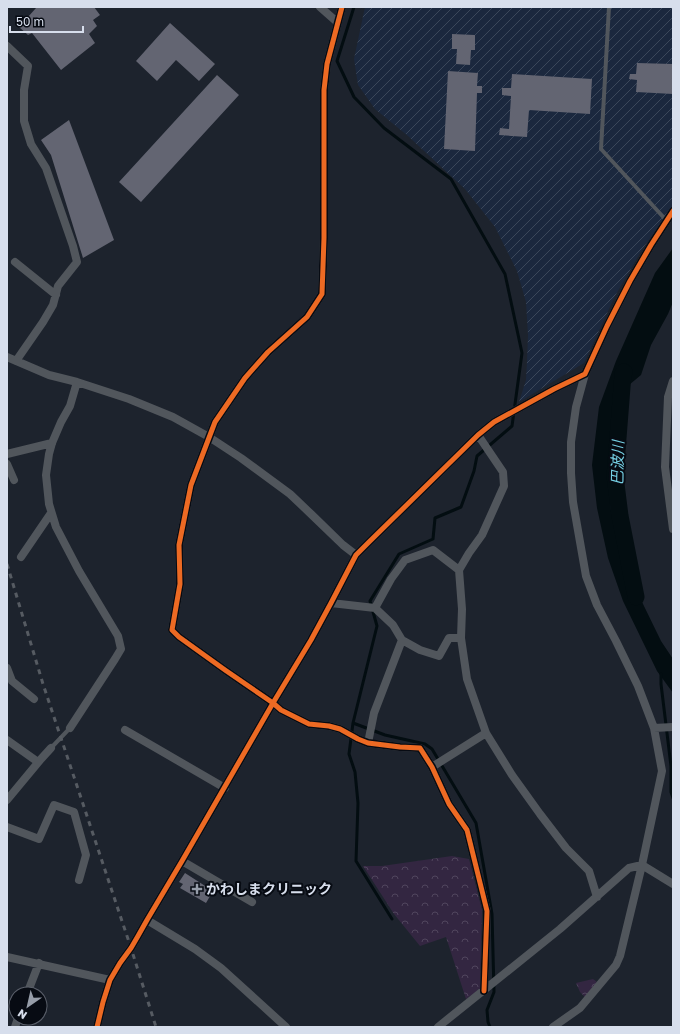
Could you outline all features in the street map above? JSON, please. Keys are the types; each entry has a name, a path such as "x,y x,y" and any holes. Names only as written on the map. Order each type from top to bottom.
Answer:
{"street":[{"path":"320,7 337,22"},
{"path":"342,7 327,64 324,90 324,238 322,294 307,317 268,352 245,378 215,422 191,485 179,546 180,584 172,630 179,637 281,710 309,724 329,726 340,729 368,743 420,748 432,767 448,804 467,830 487,911 484,991"},
{"path":"7,46 28,66 24,90 24,121 31,144 46,168 77,262 58,286 52,305 43,322 16,360"},
{"path":"553,1027 580,1008 616,965 620,956 642,865 662,771 654,728 638,686 597,605 586,576 573,502 571,442 576,407 586,374 607,326 650,245 673,211"},
{"path":"15,262 56,295"},
{"path":"7,357 49,375 77,382 173,417 209,436 290,494 343,545 356,555"},
{"path":"96,1027 110,980 131,948 225,788 332,603 356,555 478,435 494,422 554,389 586,374"},
{"path":"70,728 116,659 121,649 118,636 79,571 56,527 48,504 46,475 49,454 61,422 70,406 77,382"},
{"path":"673,382 668,397 665,467 673,529"},
{"path":"478,435 503,472 504,486 482,535 459,570 462,609 461,638 467,679 486,733 512,775 540,814 566,848 589,871 597,897"},
{"path":"7,454 52,443"},
{"path":"7,464 14,480"},
{"path":"21,557 51,513"},
{"path":"375,608 391,579 405,560 433,550 459,570"},
{"path":"332,603 375,608 393,625 402,640 420,650 439,656 449,638 461,638"},
{"path":"368,743 374,713 402,640"},
{"path":"7,668 12,681 34,699"},
{"path":"654,728 673,727"},
{"path":"125,730 225,788"},
{"path":"432,767 486,733"},
{"path":"7,740 38,762"},
{"path":"7,800 51,748"},
{"path":"7,827 39,839 54,805 74,812 86,855 79,880"},
{"path":"182,861 252,902"},
{"path":"438,1027 560,929 629,868 642,865 670,882"},
{"path":"147,920 195,949 221,968 284,1026"},
{"path":"7,957 110,980"},
{"path":"30,986 39,964"}],"lane":[{"path":"608,7 601,149 666,220"},
{"path":"51,748 70,728"}],"shaded area":[{"path":"365,7 673,7 673,207 643,248 615,296 584,363 519,402 526,380 528,335 526,302 517,271 495,227 465,189 408,136 375,109 358,85 354,59"},
{"path":"673,248 673,302 651,345 641,375 629,385 615,404 608,477 611,511 622,551 643,604 661,641 673,659 673,693 657,671 623,601 608,558 597,508 592,465 599,407 616,361 655,273"}],"green space":[{"path":"452,856 469,859 482,910 480,989 466,999 446,937 420,946 394,914 363,866 382,866"},
{"path":"593,979 597,982 585,997 580,992 576,983"}],"building":[{"path":"35,7 94,7 100,15 93,20 97,26 89,34 95,43 61,70 32,33 28,35 19,27 36,8"},
{"path":"170,23 215,64 199,81 176,60 157,81 136,61"},
{"path":"452,34 475,35 475,50 471,50 470,65 456,64 457,49 452,49"},
{"path":"637,63 673,64 673,94 636,92 637,80 629,79 630,74 636,74"},
{"path":"448,71 478,73 477,86 482,86 482,93 477,93 475,151 444,149"},
{"path":"512,74 592,79 590,114 529,110 527,137 499,135 500,128 509,129 511,96 502,95 502,88 511,88"},
{"path":"217,75 239,95 141,202 119,182"},
{"path":"69,120 114,240 83,258 51,155 41,140"},
{"name":"かわしまクリニック","path":"185,873 213,891 206,903 180,888 183,884 179,882"}],"waterway":[{"path":"354,7 337,61 354,97 384,128 451,179 505,274 522,353 512,426 477,456 474,471 461,507 435,518 433,539 399,554 370,601 377,626 353,723 385,735 425,744 432,749 476,823 492,914 494,992 487,1010 490,1027"},
{"name":"巴波川","path":"624,372 615,476 620,516 636,597"},
{"path":"661,674 671,766 671,792 673,798"},
{"path":"353,723 349,754 355,772 358,803 356,861 392,919"}],"railway":[{"path":"7,564 43,684 156,1027"}],"cycle path":[{"path":"342,7 327,64 324,90 324,238 322,294 307,317 268,352 245,378 215,422 191,485 179,545 180,584 172,630 179,637 281,710 309,724 329,726 340,729 368,743 420,748 432,767 449,804 467,830 487,911 484,991"},
{"path":"97,1027 110,980 131,948 311,640 356,555 478,435 494,422 585,374 630,281 673,211"}],"place":[{"name":"かわしまクリニック","path":"197,889"}]}
